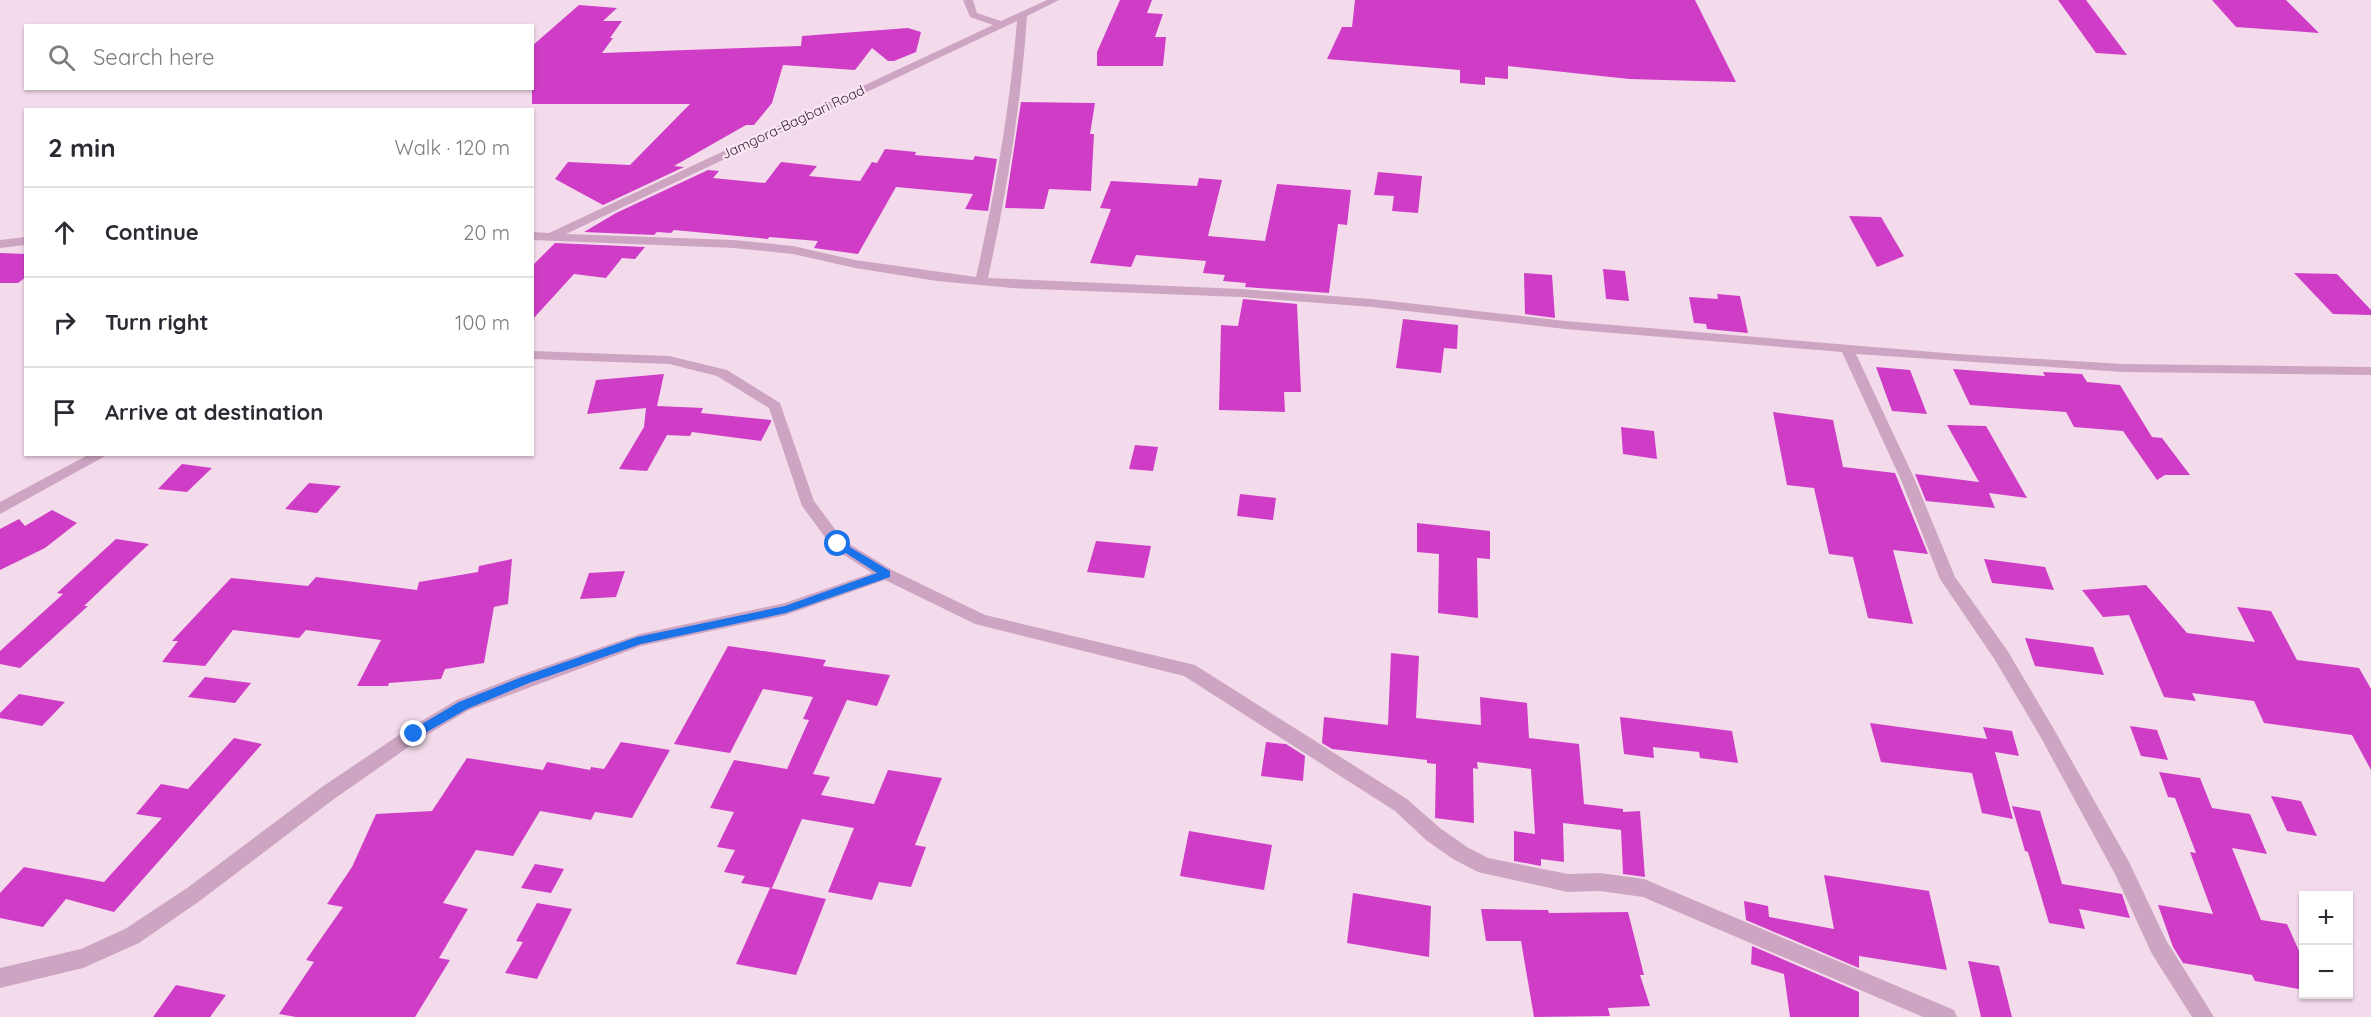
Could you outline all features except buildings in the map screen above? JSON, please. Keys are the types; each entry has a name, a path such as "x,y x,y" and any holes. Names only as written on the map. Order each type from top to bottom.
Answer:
{"street":[{"path":"968,0 973,15 1001,24"},
{"name":"Jamgora-Bagbari Road","path":"534,245 1054,0"},
{"path":"981,281 1001,193 1017,83 1022,15"},
{"path":"534,236 734,244 793,250 855,264 937,277 1240,293 1361,302 1565,326 1847,349 2123,368 2371,371"},
{"path":"0,244 24,241"},
{"path":"1847,349 1908,480 1948,579 2001,655 2046,731 2122,868 2159,947 2204,1017"},
{"path":"534,355 669,360 722,373 775,406 807,502 838,544 886,574 981,620 1189,670 1401,805 1432,834 1485,866 1568,883 1600,882 1644,888 1945,1017"},
{"path":"0,508 98,456"},
{"path":"0,978 83,958 132,936 222,873 328,793 414,734 463,705 640,640 786,609 886,574"}],"route":[{"path":"414,734 463,705 640,640 692,631 786,609 886,574 838,544"}]}
